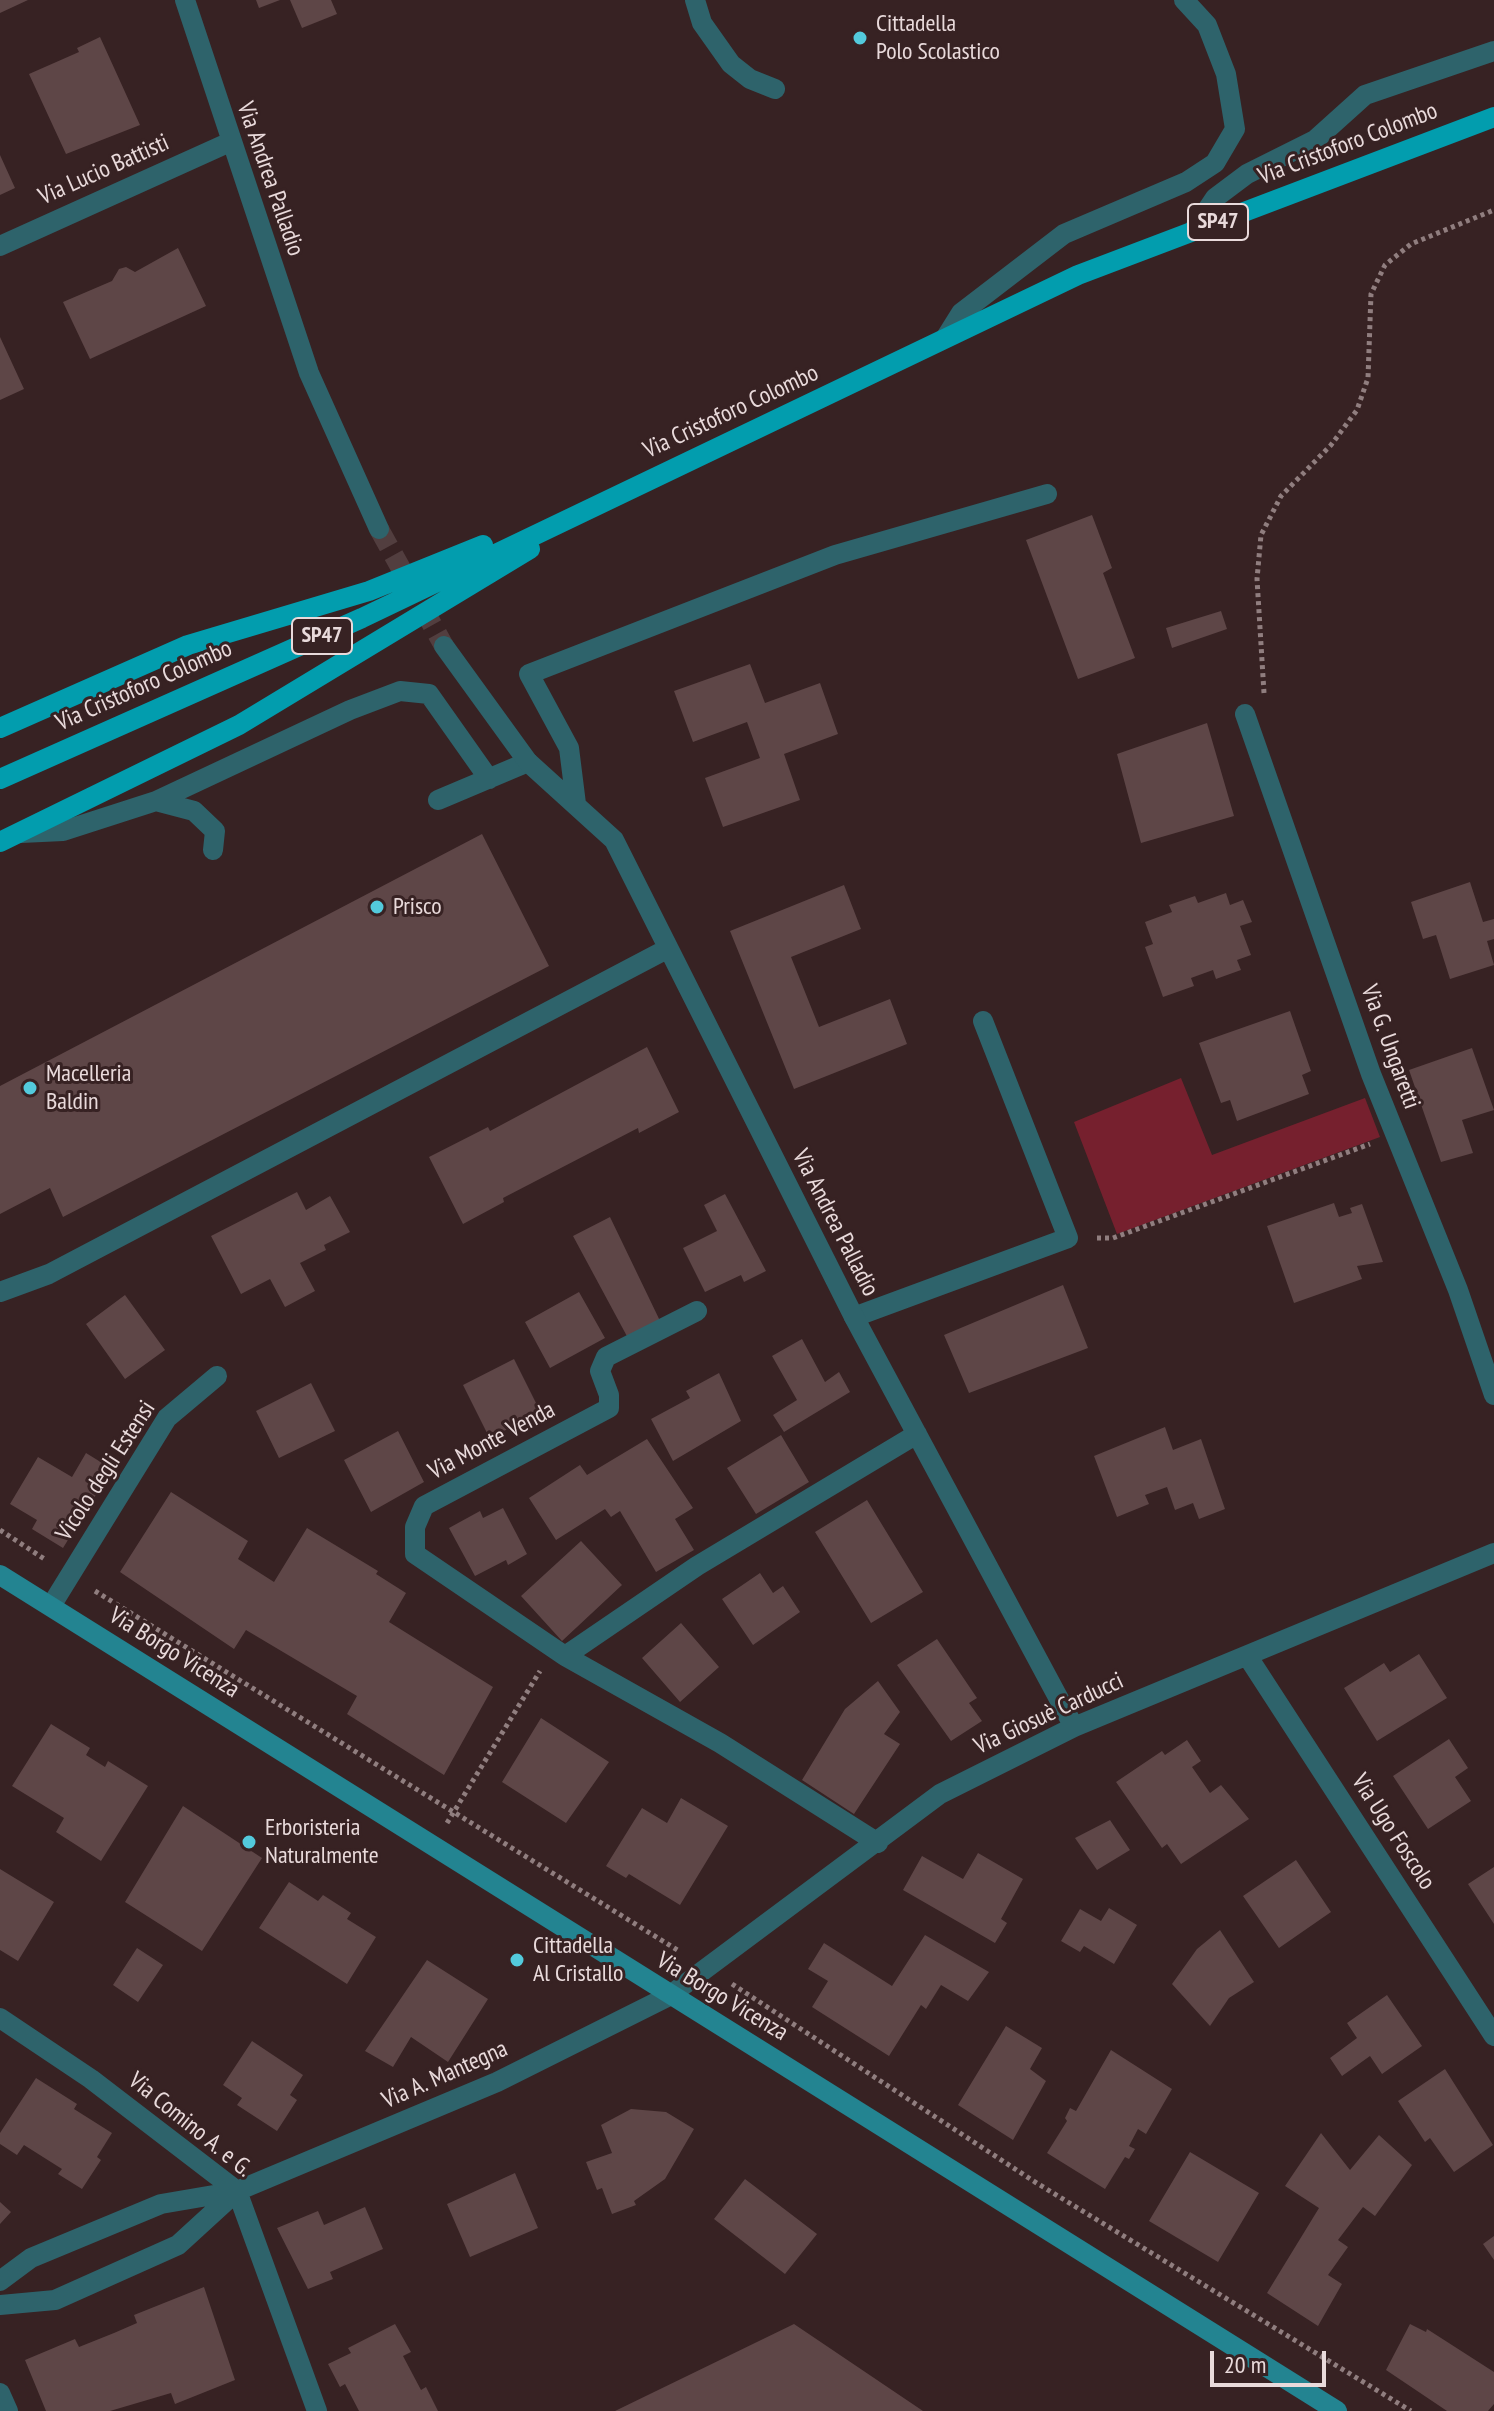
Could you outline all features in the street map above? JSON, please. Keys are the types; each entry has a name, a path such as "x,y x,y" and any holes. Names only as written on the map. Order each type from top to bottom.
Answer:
{"main road":[{"name":"Via Cristoforo Colombo","path":"0,779 362,618 1078,275 1494,117"},
{"path":"0,728 188,645 369,591 639,483"},
{"path":"0,842 239,725 639,483"}],"street":[{"name":"Via Andrea Palladio","path":"185,0 309,373 379,529"},
{"path":"695,0 702,23 731,64 750,79 775,89"},
{"path":"946,337 961,313 1064,234 1186,182 1215,163 1235,129 1226,74 1207,25 1184,0"},
{"path":"1193,231 1215,198 1247,174 1315,140 1365,95 1494,51"},
{"name":"Via Lucio Battisti","path":"0,246 230,142"},
{"path":"576,804 569,748 529,674 835,555 1047,494"},
{"name":"Via Andrea Palladio","path":"444,646 528,762 614,840 854,1317 1074,1727"},
{"path":"21,833 63,831 156,801 350,710 400,691 429,694 489,779"},
{"name":"Via G. Ungaretti","path":"1245,714 1395,1135 1458,1290 1494,1395"},
{"path":"438,800 528,762"},
{"path":"156,801 194,811 215,831 213,850"},
{"path":"0,1292 49,1274 667,949"},
{"path":"854,1317 1068,1238 983,1021"},
{"name":"Via Monte Venda","path":"697,1311 606,1357 600,1371 609,1395 609,1408 424,1506 415,1527 415,1554 559,1653 720,1743 878,1843"},
{"name":"Vicolo degli Estensi","path":"51,1606 167,1418 217,1376"},
{"path":"559,1653 917,1434"},
{"name":"Via Giosuè Carducci","path":"669,1996 705,1966 878,1843 940,1794 1074,1727 1494,1553"},
{"name":"Via Borgo Vicenza","path":"0,1575 1337,2411"},
{"name":"Via Ugo Foscolo","path":"1248,1657 1494,2036"},
{"name":"Via A. Mantegna","path":"0,2281 31,2258 161,2204 237,2191 497,2082 669,1996"},
{"name":"Via Comino A. e G.","path":"0,2018 91,2079 237,2191 317,2411"},
{"name":"Via A. Mantegna","path":"0,2305 55,2300 178,2245 237,2191"},
{"path":"0,2393 8,2411"}],"path":[{"path":"1245,714 1265,692 1257,579 1261,535 1281,496 1331,445 1357,410 1368,378 1371,294 1385,265 1411,244 1494,210"},
{"path":"1068,1238 1113,1238 1395,1135"},
{"path":"0,1530 705,1966 1035,2182 1411,2411"},
{"path":"434,1848 454,1809 559,1653"}],"shaded area":[{"path":"1181,1078 1212,1155 1365,1098 1380,1137 1117,1234 1074,1122"}],"building":[{"path":"0,0 28,0 0,13"},
{"path":"256,0 280,0 259,8"},
{"path":"290,0 331,0 337,14 302,28"},
{"path":"100,37 140,125 66,154 29,74 79,52 77,48"},
{"path":"0,155 15,188 0,195"},
{"path":"178,248 206,306 90,359 63,302 112,281 119,269 126,267 135,272"},
{"path":"0,337 24,389 0,400"},
{"path":"1092,515 1112,568 1103,573 1135,658 1078,679 1026,540"},
{"path":"1221,611 1227,629 1172,648 1166,628"},
{"path":"750,664 765,703 820,683 838,734 784,754 800,800 723,827 705,778 760,758 747,722 693,742 674,691"},
{"path":"1207,723 1234,816 1141,843 1117,754"},
{"path":"482,834 549,966 63,1217 50,1188 0,1214 0,1086"},
{"path":"1470,882 1483,922 1494,919 1494,939 1487,941 1494,965 1450,979 1436,935 1423,939 1411,902"},
{"path":"844,885 861,929 791,957 819,1027 890,999 907,1044 794,1089 730,931"},
{"path":"1226,893 1230,905 1243,900 1252,922 1240,926 1251,955 1237,960 1241,970 1216,979 1213,970 1191,978 1194,986 1163,997 1145,947 1153,944 1145,922 1172,912 1169,905 1195,896 1198,903"},
{"path":"1290,1011 1311,1071 1302,1075 1309,1094 1237,1121 1230,1100 1221,1103 1199,1043"},
{"path":"647,1047 679,1112 639,1133 638,1128 503,1198 504,1202 463,1224 429,1157 488,1127 490,1131"},
{"path":"1472,1048 1494,1110 1462,1120 1473,1153 1441,1162 1409,1070"},
{"path":"297,1192 306,1210 330,1196 350,1232 324,1245 326,1250 300,1263 315,1291 285,1307 270,1279 241,1294 211,1236"},
{"path":"725,1194 766,1271 744,1282 741,1275 705,1292 683,1248 717,1231 704,1205"},
{"path":"1334,1203 1339,1217 1352,1213 1350,1208 1362,1204 1383,1262 1357,1266 1362,1279 1294,1303 1267,1226"},
{"path":"610,1217 662,1325 629,1340 573,1236"},
{"path":"1063,1285 1088,1348 969,1393 944,1335"},
{"path":"579,1292 605,1338 550,1368 525,1322"},
{"path":"125,1295 165,1350 125,1379 86,1324"},
{"path":"802,1339 825,1382 839,1372 850,1392 784,1432 773,1415 797,1400 772,1356"},
{"path":"514,1359 542,1415 489,1437 463,1385"},
{"path":"719,1373 741,1421 673,1461 651,1419 690,1398 686,1391"},
{"path":"311,1383 335,1431 279,1458 256,1411"},
{"path":"1165,1427 1173,1450 1201,1439 1225,1509 1199,1519 1193,1503 1175,1510 1167,1487 1145,1495 1149,1504 1117,1517 1094,1456"},
{"path":"398,1431 424,1482 371,1512 344,1460"},
{"path":"781,1435 809,1482 756,1514 727,1468"},
{"path":"647,1439 693,1508 675,1519 694,1550 656,1572 620,1511 611,1517 605,1509 556,1540 529,1498 580,1465 587,1475"},
{"path":"86,1453 112,1469 63,1548 32,1529 37,1520 10,1504 38,1457 72,1477"},
{"path":"171,1492 248,1541 238,1559 274,1582 307,1528 378,1571 376,1574 406,1593 389,1622 493,1687 444,1775 347,1714 357,1696 246,1630 234,1649 120,1572"},
{"path":"867,1500 923,1592 871,1623 815,1532"},
{"path":"503,1508 527,1554 508,1565 506,1560 475,1576 449,1528 480,1511 483,1518"},
{"path":"581,1541 622,1585 562,1641 521,1596"},
{"path":"760,1573 773,1593 783,1586 800,1612 753,1645 722,1599"},
{"path":"681,1623 719,1667 680,1702 642,1658"},
{"path":"937,1639 977,1698 969,1703 982,1721 951,1741 897,1665"},
{"path":"1419,1654 1447,1698 1377,1741 1344,1688 1384,1663 1390,1672"},
{"path":"878,1681 900,1712 884,1734 900,1744 854,1814 802,1780 845,1709"},
{"path":"541,1718 609,1762 566,1823 502,1782"},
{"path":"51,1724 90,1748 86,1755 105,1767 108,1761 148,1786 101,1861 56,1832 64,1818 12,1786"},
{"path":"1449,1739 1468,1768 1455,1777 1471,1801 1428,1829 1393,1776"},
{"path":"1187,1740 1201,1761 1192,1767 1210,1793 1221,1785 1249,1819 1181,1864 1167,1844 1162,1848 1116,1782 1162,1751 1165,1755"},
{"path":"681,1798 728,1826 680,1905 629,1874 626,1878 606,1866 642,1808 667,1823"},
{"path":"183,1806 262,1858 202,1951 125,1902"},
{"path":"1110,1820 1130,1850 1097,1870 1075,1838"},
{"path":"978,1853 1023,1879 1001,1919 1007,1923 995,1943 903,1890 922,1856 963,1879"},
{"path":"1296,1860 1331,1912 1279,1948 1243,1896"},
{"path":"1494,1867 1494,1924 1468,1884"},
{"path":"0,1869 54,1902 18,1961 0,1950"},
{"path":"289,1882 318,1901 323,1895 351,1913 347,1919 376,1937 347,1984 259,1928"},
{"path":"1109,1908 1137,1925 1114,1964 1084,1946 1080,1952 1061,1941 1080,1909 1101,1921"},
{"path":"1220,1930 1254,1982 1229,1998 1210,2026 1172,1984 1197,1949"},
{"path":"925,1935 989,1972 968,2001 941,1985 926,2009 921,2005 889,2056 812,2007 828,1981 808,1969 824,1943 892,1986"},
{"path":"137,1948 163,1965 138,2002 113,1985"},
{"path":"427,1960 488,1999 448,2062 411,2037 393,2067 365,2051"},
{"path":"1387,1995 1422,2046 1382,2074 1370,2056 1342,2076 1330,2058 1357,2038 1347,2023"},
{"path":"1006,2026 1042,2048 1030,2069 1046,2081 1013,2140 958,2105"},
{"path":"252,2041 303,2075 290,2095 297,2100 277,2131 237,2105 242,2098 223,2085"},
{"path":"1111,2050 1172,2089 1146,2134 1138,2129 1129,2146 1135,2149 1129,2159 1125,2157 1105,2189 1047,2153 1067,2121 1065,2118 1070,2108 1076,2111"},
{"path":"1445,2069 1493,2145 1454,2172 1430,2138 1425,2142 1398,2101"},
{"path":"36,2078 77,2104 74,2109 112,2133 97,2157 101,2160 82,2189 58,2174 62,2169 24,2145 17,2155 0,2144 0,2133"},
{"path":"631,2109 666,2112 694,2129 665,2179 634,2201 636,2205 612,2214 602,2188 597,2190 586,2162 612,2153 601,2125"},
{"path":"1321,2133 1350,2170 1379,2135 1412,2165 1375,2216 1363,2207 1338,2240 1348,2247 1328,2275 1342,2284 1318,2326 1267,2293 1319,2208 1285,2186"},
{"path":"1190,2152 1259,2193 1218,2262 1149,2221"},
{"path":"515,2173 538,2228 470,2257 447,2204"},
{"path":"745,2179 817,2234 785,2274 714,2219"},
{"path":"0,2202 11,2212 0,2224"},
{"path":"365,2207 383,2249 330,2272 333,2279 308,2289 277,2228 318,2211 324,2225"},
{"path":"1494,2236 1494,2260 1483,2244"},
{"path":"204,2287 235,2380 175,2404 171,2393 110,2411 46,2411 25,2360 75,2339 79,2347 114,2333 137,2323 134,2315"},
{"path":"395,2324 411,2352 403,2356 421,2390 426,2387 438,2411 359,2411 345,2384 340,2387 328,2364 351,2353 348,2348"},
{"path":"794,2324 923,2411 615,2411"},
{"path":"1410,2324 1426,2332 1427,2329 1494,2372 1494,2404 1488,2411 1447,2411 1386,2370"}],"tunnel":[{"path":"379,529 444,646"}],"place":[{"name":"Cittadella Polo Scolastico","path":"860,38"},
{"name":"Prisco","path":"377,907"},
{"name":"Macelleria Baldin","path":"30,1088"},
{"name":"Erboristeria Naturalmente","path":"249,1842"},
{"name":"Cittadella Al Cristallo","path":"517,1960"}]}
